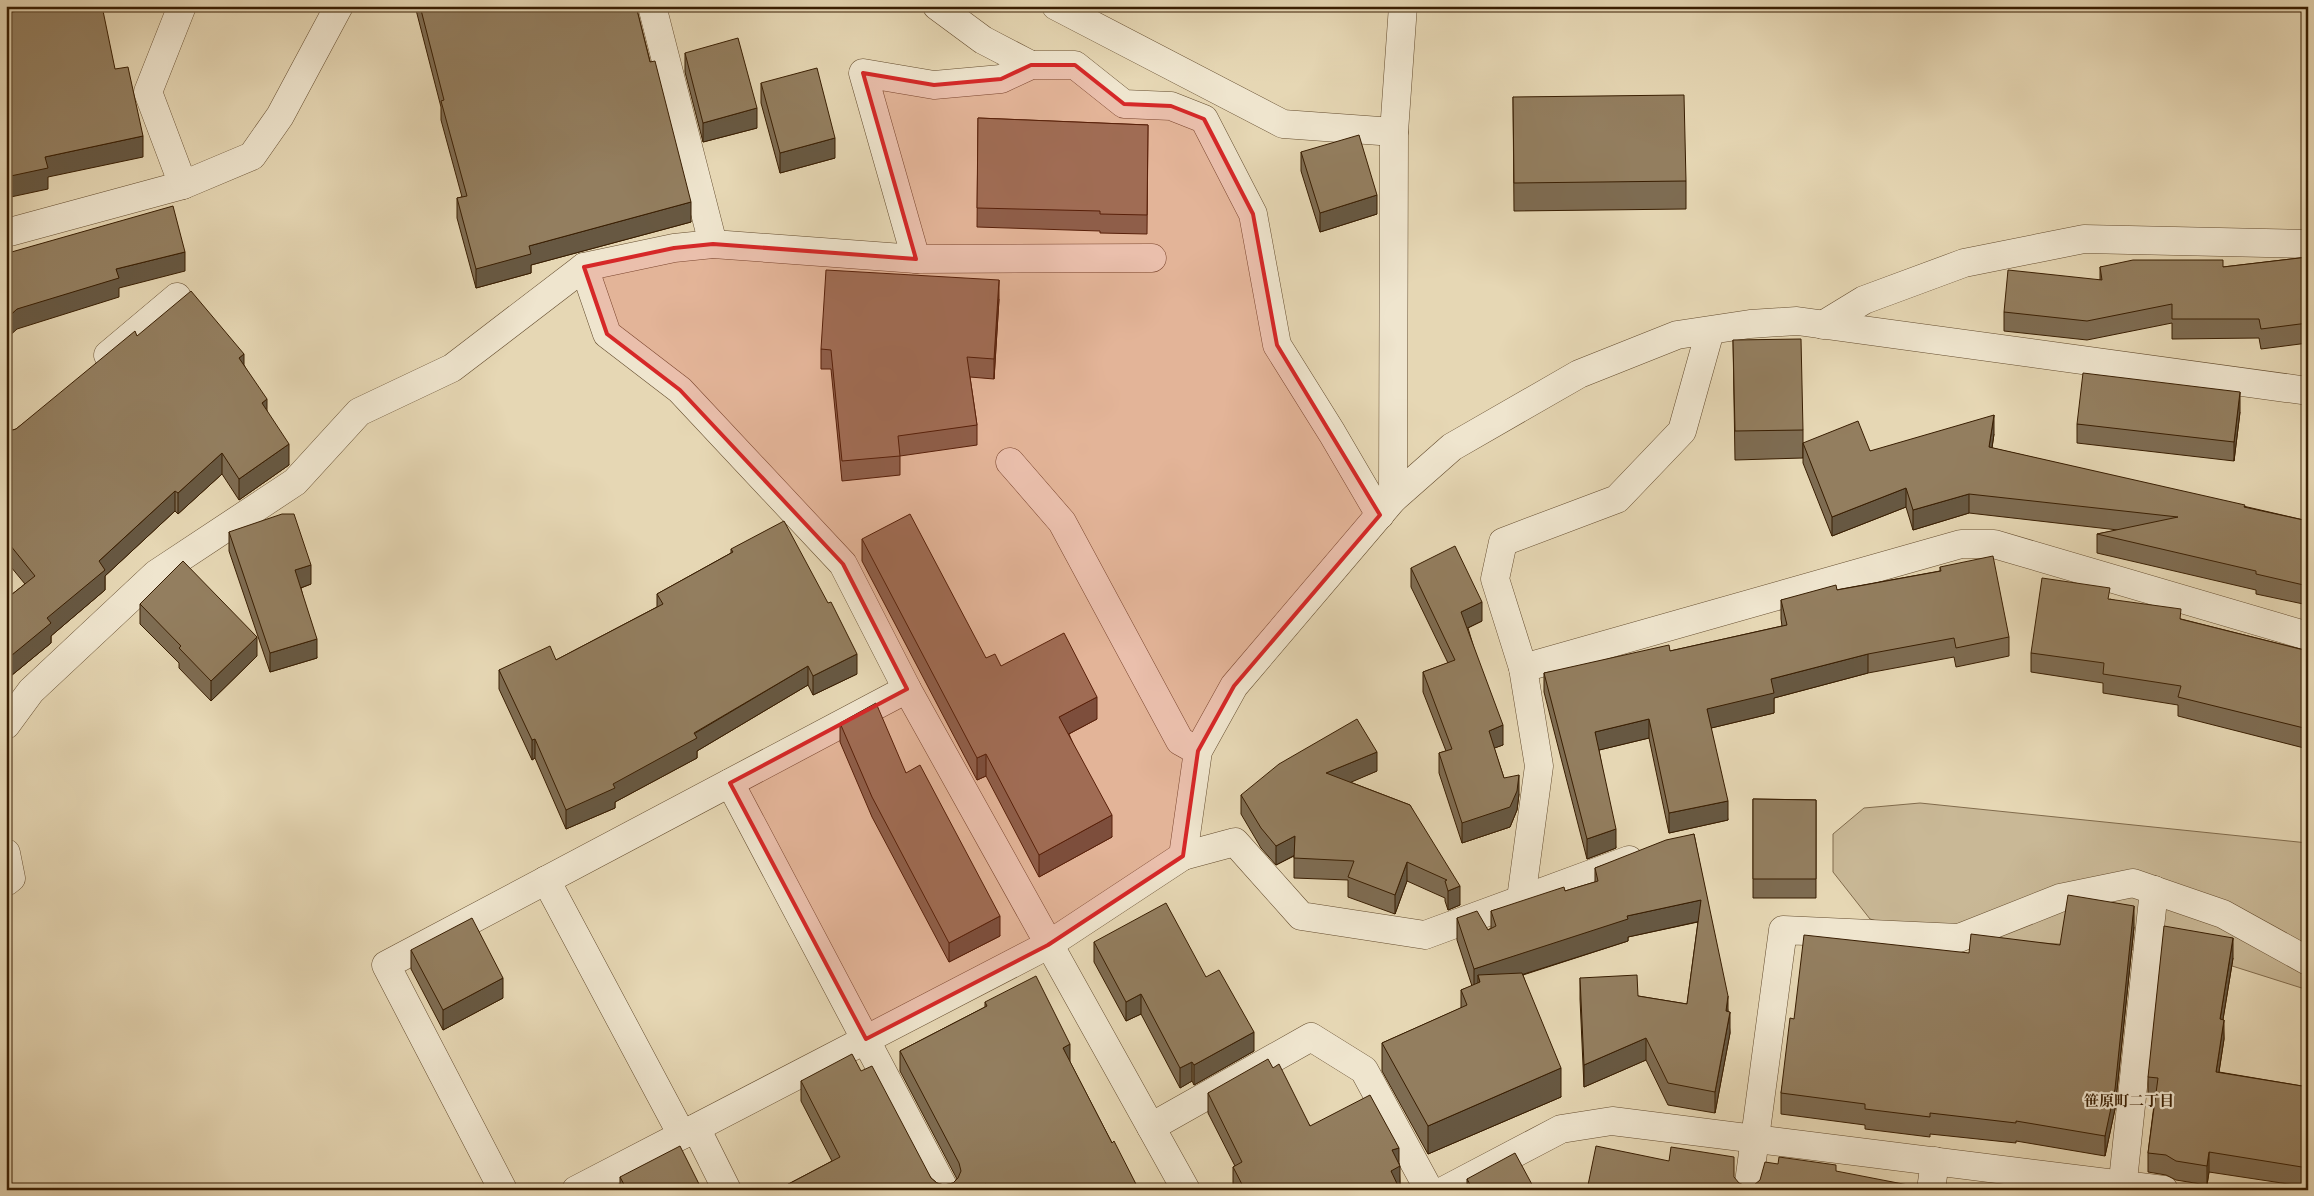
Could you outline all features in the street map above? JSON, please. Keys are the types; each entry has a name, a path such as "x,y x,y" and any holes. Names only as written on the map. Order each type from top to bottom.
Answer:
{"street":[{"path":"182,6 148,92 183,185"},
{"path":"6,232 183,185 252,156 280,116 339,6"},
{"path":"652,6 713,244"},
{"path":"937,6 983,40 1031,64 1075,65 1124,104 1171,106 1204,119 1253,214 1277,345 1332,432 1386,507"},
{"path":"1056,6 1283,124 1394,132"},
{"path":"1386,507 1394,132 1403,6"},
{"path":"916,259 864,73 934,85 1001,79 1031,64"},
{"path":"1823,325 1864,300 1964,263 2084,239 2308,244"},
{"path":"6,725 31,691 156,574 296,482 359,412 452,368 584,267 640,254 713,244 916,259 1152,258"},
{"path":"584,267 606,334 680,390 843,564 907,689 1186,1190"},
{"path":"88,371 177,297"},
{"path":"1183,856 1198,751 1234,686 1386,507 1452,447 1579,374 1677,335 1750,324 1797,321 2308,391"},
{"path":"1521,900 1539,766 1523,668 1495,579 1503,542 1617,499 1682,431 1710,331"},
{"path":"1010,462 1062,522 1180,741 1198,751"},
{"path":"1523,668 1962,544 1994,544 2308,636"},
{"path":"504,1190 386,965 907,689"},
{"path":"730,783 945,1190"},
{"path":"576,1190 1048,945 1183,856 1235,842 1301,916 1425,935 1656,850"},
{"path":"6,853 11,878 6,882"},
{"path":"546,880 689,1131 727,1190"},
{"path":"1748,1190 1783,930 1959,938 2060,898 2133,883 2223,914 2308,961"},
{"path":"2122,1187 2154,890"},
{"path":"1151,1127 1312,1037 1364,1070 1429,1190"},
{"path":"1445,1190 1562,1129 1612,1120 2122,1187 2164,1190"},
{"path":"1931,1190 1935,1161"}],"highlighted area":[{"path":"1031,65 1075,65 1124,104 1171,106 1204,119 1253,214 1277,345 1380,515 1234,686 1198,751 1183,856 1048,945 866,1039 730,783 907,689 843,564 680,390 607,334 584,267 674,248 713,244 916,259 863,73 934,85 1001,79"}],"shaded area":[{"path":"1920,803 2308,843 2308,990 2229,965 2114,947 1930,937 1870,919 1833,872 1833,834 1864,808"}],"building":[{"path":"39,6 102,6 115,69 128,67 143,136 45,157 48,168 6,177 6,12 9,13"},
{"path":"420,6 636,6 650,62 655,61 691,202 529,246 531,254 476,269 457,198 467,196 441,101 444,100"},
{"path":"738,38 757,108 703,123 685,53"},
{"path":"817,68 835,138 780,153 761,83"},
{"path":"1684,95 1686,181 1514,183 1513,97"},
{"path":"978,118 1148,125 1147,215 1100,214 1100,211 977,208"},
{"path":"1359,135 1377,195 1320,213 1301,152"},
{"path":"173,206 185,252 116,269 119,278 17,309 6,319 6,251 8,253"},
{"path":"2308,257 2308,323 2261,329 2259,319 2172,319 2172,304 2087,321 2004,312 2008,270 2102,280 2100,267 2133,260 2223,260 2223,267"},
{"path":"826,270 999,280 994,359 967,357 977,425 898,436 900,456 842,461 831,350 821,349"},
{"path":"191,291 244,354 239,358 267,399 262,403 289,444 239,479 222,453 178,493 175,491 99,561 105,570 47,618 51,623 6,660 6,599 35,576 6,540 6,432 16,429 135,331 137,336"},
{"path":"1801,339 1803,430 1735,431 1733,340"},
{"path":"2083,373 2240,392 2234,442 2077,424"},
{"path":"1994,415 1989,447 2308,521 2308,586 2256,574 2256,571 2097,534 2178,517 1969,494 1913,510 1906,488 1832,517 1803,443 1858,421 1870,451"},
{"path":"282,514 294,514 311,565 295,570 317,639 270,653 229,532"},
{"path":"910,514 986,658 995,654 1001,666 1064,633 1097,697 1059,717 1112,815 1039,855 986,754 977,758 862,539"},
{"path":"784,521 828,603 831,602 857,654 813,676 808,666 694,733 697,738 613,784 615,788 566,810 535,739 532,740 499,670 550,646 556,660 663,604 657,594 733,552 731,549"},
{"path":"1455,546 1482,602 1461,612 1503,725 1489,731 1504,778 1519,775 1517,791 1510,807 1462,823 1439,753 1452,749 1423,672 1455,660 1411,568"},
{"path":"1993,556 2009,637 1956,648 1954,638 1868,654 1771,679 1774,693 1707,709 1728,801 1669,813 1649,719 1595,732 1616,829 1587,839 1544,673 1669,645 1670,651 1787,625 1781,600 1836,585 1837,590 1941,571 1940,567"},
{"path":"183,561 257,637 211,681 179,648 181,646 140,604"},
{"path":"2042,578 2110,588 2108,599 2181,609 2180,619 2308,651 2308,729 2178,697 2181,686 2103,674 2104,663 2031,653"},
{"path":"876,703 906,773 920,765 1000,916 949,943 872,797 840,723"},
{"path":"1357,719 1377,752 1326,773 1410,805 1460,886 1448,891 1445,881 1447,880 1407,862 1395,895 1348,877 1354,861 1294,858 1295,836 1276,846 1261,828 1241,795 1279,764"},
{"path":"1753,799 1816,800 1816,879 1753,879"},
{"path":"1694,834 1728,996 1726,1011 1730,1012 1715,1092 1668,1083 1646,1038 1584,1065 1580,978 1637,975 1638,996 1687,1004 1701,900 1627,916 1628,919 1474,969 1457,918 1477,911 1488,930 1496,926 1491,911 1564,887 1565,891 1598,881 1595,868 1666,840"},
{"path":"2068,895 2134,906 2115,1089 2105,1136 2016,1121 2016,1123 1930,1113 1930,1117 1865,1109 1865,1104 1781,1093 1790,1018 1794,1019 1804,935 1969,953 1971,934 2060,945"},
{"path":"1166,903 1206,977 1219,970 1254,1032 1194,1065 1192,1062 1180,1068 1141,994 1126,1002 1094,942"},
{"path":"472,918 503,978 443,1010 411,950"},
{"path":"2164,926 2233,938 2220,1019 2224,1020 2216,1072 2308,1087 2308,1168 2209,1152 2207,1166 2176,1161 2166,1155 2148,1153 2158,1078 2148,1077"},
{"path":"1522,973 1561,1068 1428,1126 1382,1043 1467,1005 1461,990 1480,982 1478,975"},
{"path":"1036,976 1070,1044 1063,1048 1112,1143 1114,1141 1139,1190 988,1190 986,1184 976,1190 777,1190 840,1157 801,1081 852,1054 861,1071 872,1066 931,1178 937,1183 944,1185 953,1183 961,1171 959,1163 900,1051 987,1006 985,1002"},
{"path":"1268,1059 1273,1068 1279,1064 1310,1126 1370,1095 1399,1148 1392,1150 1400,1166 1391,1171 1400,1190 1245,1190 1233,1167 1242,1162 1208,1093"},
{"path":"680,1146 702,1190 627,1190 620,1177"},
{"path":"1596,1146 1669,1161 1671,1147 1734,1157 1734,1177 1739,1183 1746,1186 1754,1185 1760,1180 1765,1162 1778,1164 1779,1157 1836,1165 1836,1171 1934,1190 1587,1190"},
{"path":"1515,1153 1535,1190 1473,1190 1467,1179"},
{"path":"1949,1185 1980,1190 1948,1190"},
{"path":"2036,1187 2047,1190 2036,1190"}],"district":[{"name":"笹原町二丁目","path":"2129,1101"}]}
